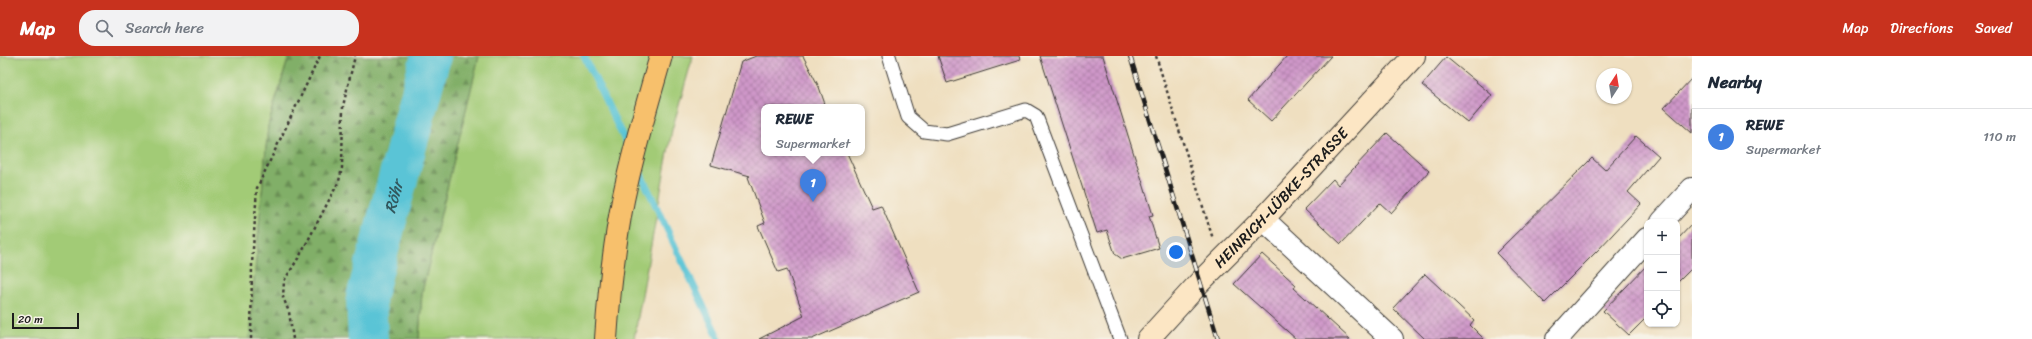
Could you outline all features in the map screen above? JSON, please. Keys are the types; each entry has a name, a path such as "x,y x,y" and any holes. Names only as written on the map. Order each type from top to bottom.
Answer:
{"main road":[{"path":"606,339 623,201 645,109 661,56"}],"street":[{"name":"HEINRICH-LÜBKE-STRASSE","path":"1148,339 1220,262 1263,219 1408,58"},
{"path":"1665,219 1692,189"},
{"path":"1263,219 1392,339"},
{"path":"1558,339 1644,242"}],"lane":[{"path":"889,56 908,117 924,131 947,134 1026,110 1036,116 1120,339"}],"path":[{"path":"251,339 252,264 257,188 320,56"},
{"path":"293,339 289,312 284,297 284,281 302,252 339,181 342,168 343,106 355,56"},
{"path":"1156,56 1220,262"}],"green space":[{"path":"0,56 289,56 268,126 249,339 0,339"},
{"path":"289,56 479,56 422,292 419,339 249,339 268,126"},
{"path":"479,56 693,56 672,130 634,339 419,339 422,292"}],"building":[{"path":"756,56 803,56 819,87 825,104 761,104 761,156 848,156 872,208 881,205 919,292 812,339 759,339 804,316 787,269 778,272 758,226 765,223 748,177 750,176 711,165 741,62"},
{"path":"938,56 1019,56 1020,60 947,83"},
{"path":"1040,56 1103,56 1153,215 1149,216 1159,248 1122,259 1115,254 1107,230 1097,233"},
{"path":"1287,56 1331,56 1271,121 1248,100"},
{"path":"1446,57 1492,95 1468,123 1422,85"},
{"path":"1692,78 1692,133 1664,108"},
{"path":"1387,133 1429,171 1391,213 1380,203 1341,244 1304,209 1333,179 1338,185"},
{"path":"1636,136 1659,156 1628,192 1641,204 1545,303 1496,253 1592,158 1605,170"},
{"path":"1692,224 1692,268 1680,280 1680,255 1680,237"},
{"path":"1262,254 1296,285 1294,288 1350,339 1296,339 1234,284"},
{"path":"1644,268 1644,320 1629,335 1603,311"},
{"path":"1425,274 1474,320 1470,325 1484,339 1425,339 1393,308"}],"waterway":[{"name":"Röhr","path":"368,339 366,298 431,56"},
{"path":"584,56 629,149"},
{"path":"637,166 719,339"}],"railway":[{"path":"1130,56 1218,339"}],"place":[{"name":"REWE","path":"813,202"}]}
